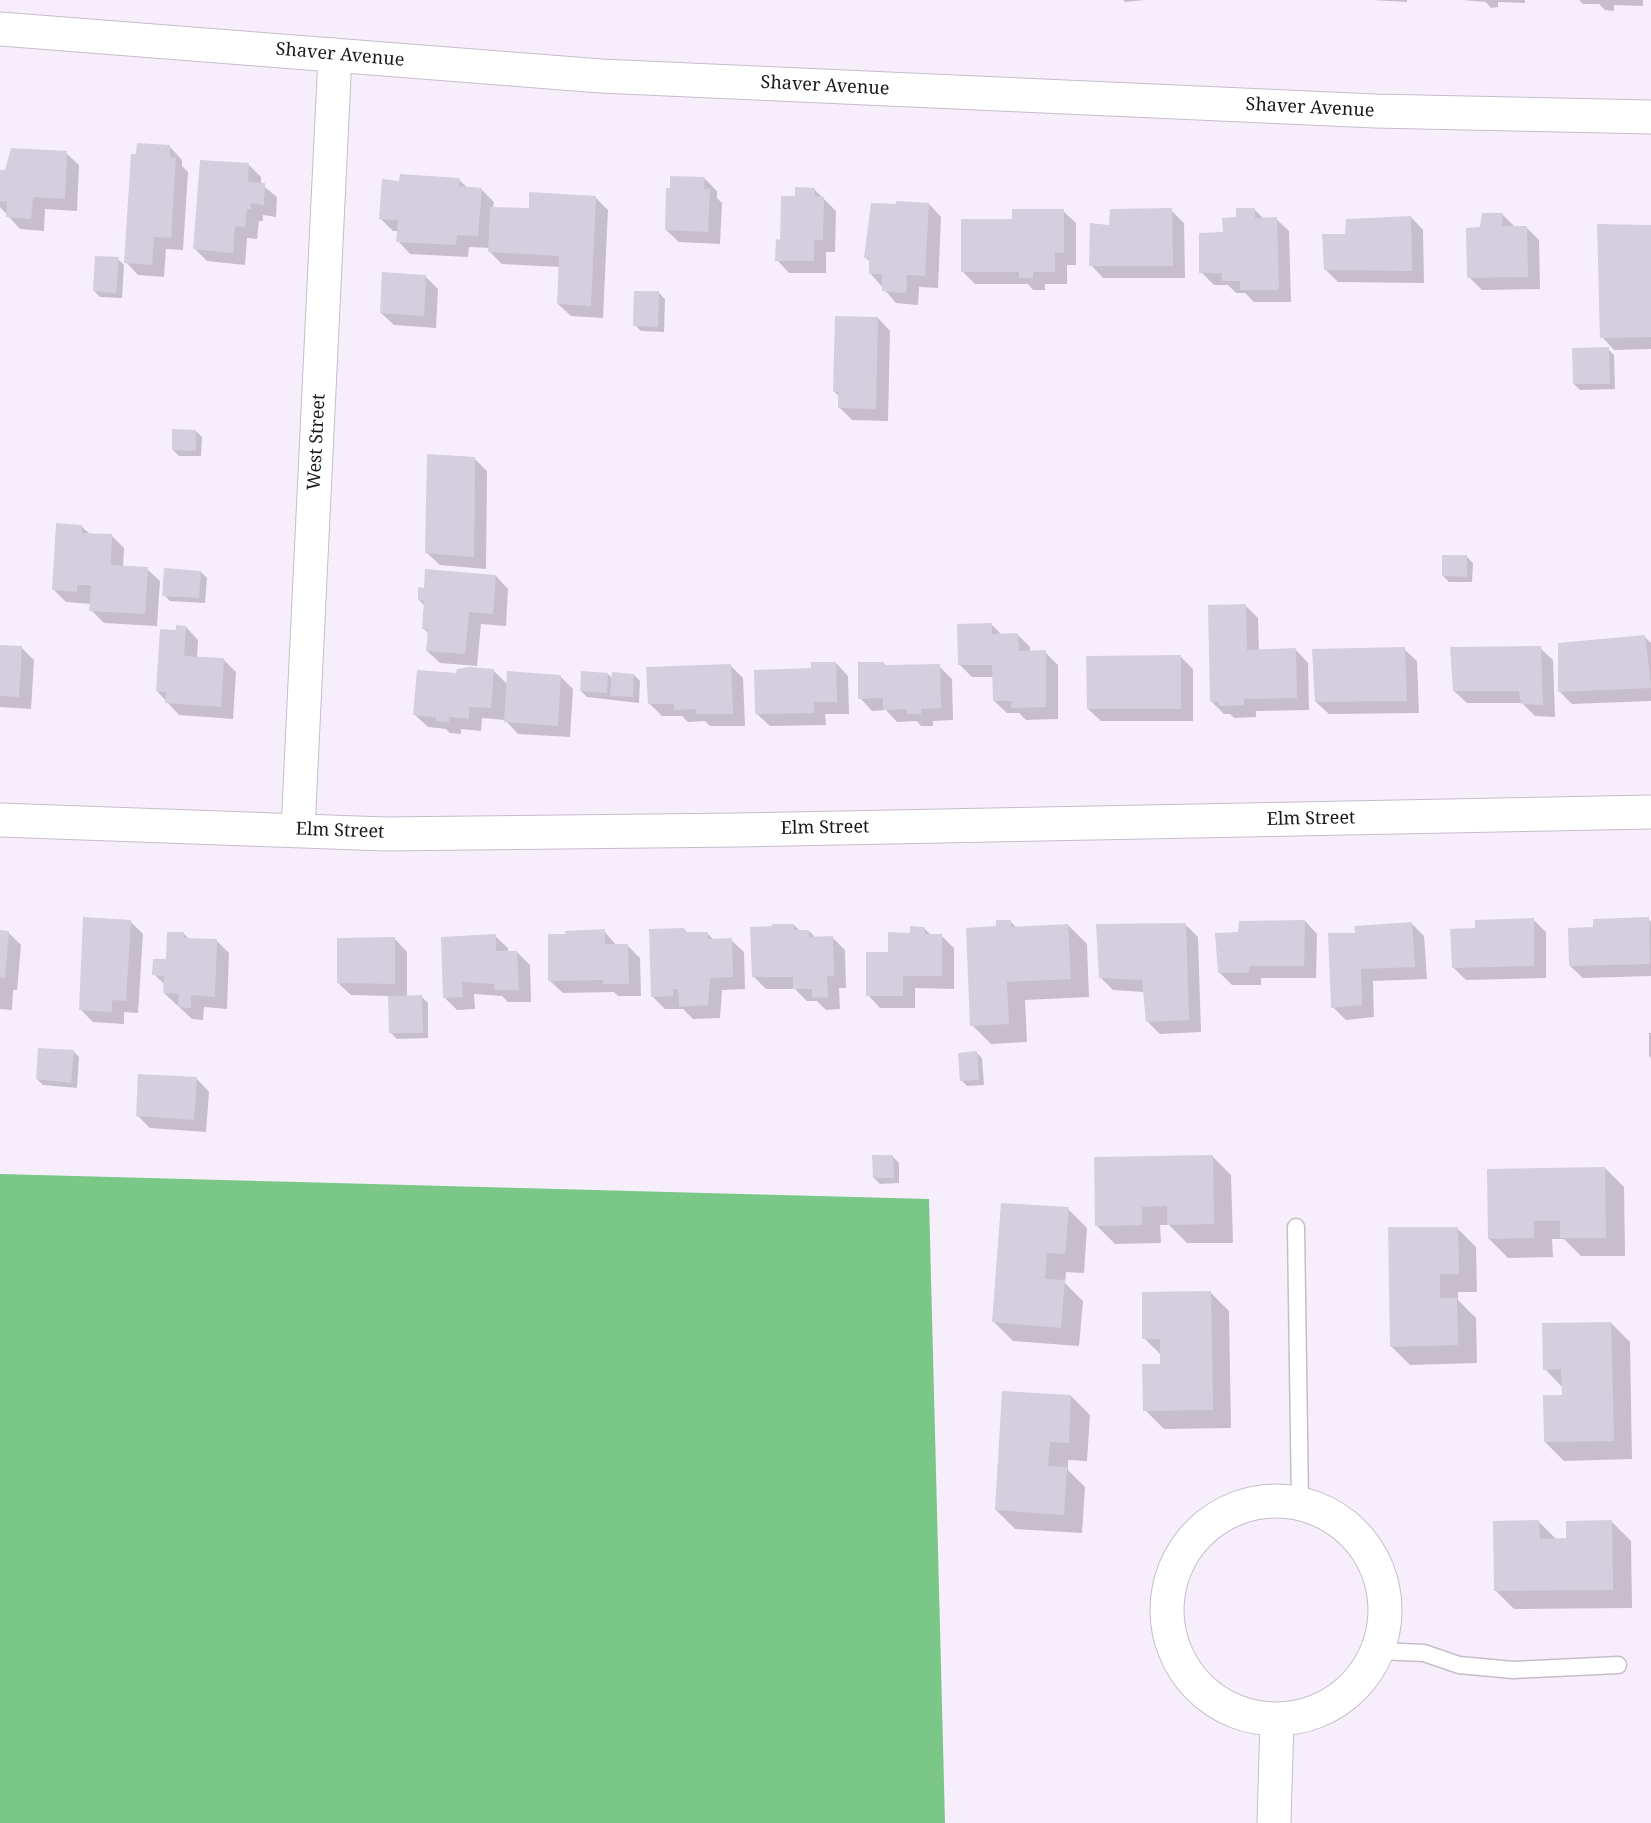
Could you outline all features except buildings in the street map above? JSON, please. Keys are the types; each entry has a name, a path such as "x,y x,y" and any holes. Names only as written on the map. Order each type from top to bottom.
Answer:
{"street":[{"name":"Shaver Avenue","path":"0,29 601,76 1363,111 1651,117"},
{"name":"West Street","path":"298,830 335,55"},
{"name":"Elm Street","path":"0,820 385,834 750,830 1651,812"},
{"path":"1274,1499 1317,1508 1353,1531 1377,1566 1386,1609 1379,1651 1355,1687 1320,1711 1277,1720 1235,1712 1198,1689 1174,1654 1165,1611 1173,1569 1196,1533 1232,1508 1274,1499"},
{"path":"1274,1823 1277,1720"}],"lane":[{"path":"1296,1227 1300,1504"},
{"path":"1379,1651 1424,1653 1459,1665 1513,1670 1618,1665"}],"green space":[{"path":"0,1174 929,1199 945,1823 0,1823"}]}
